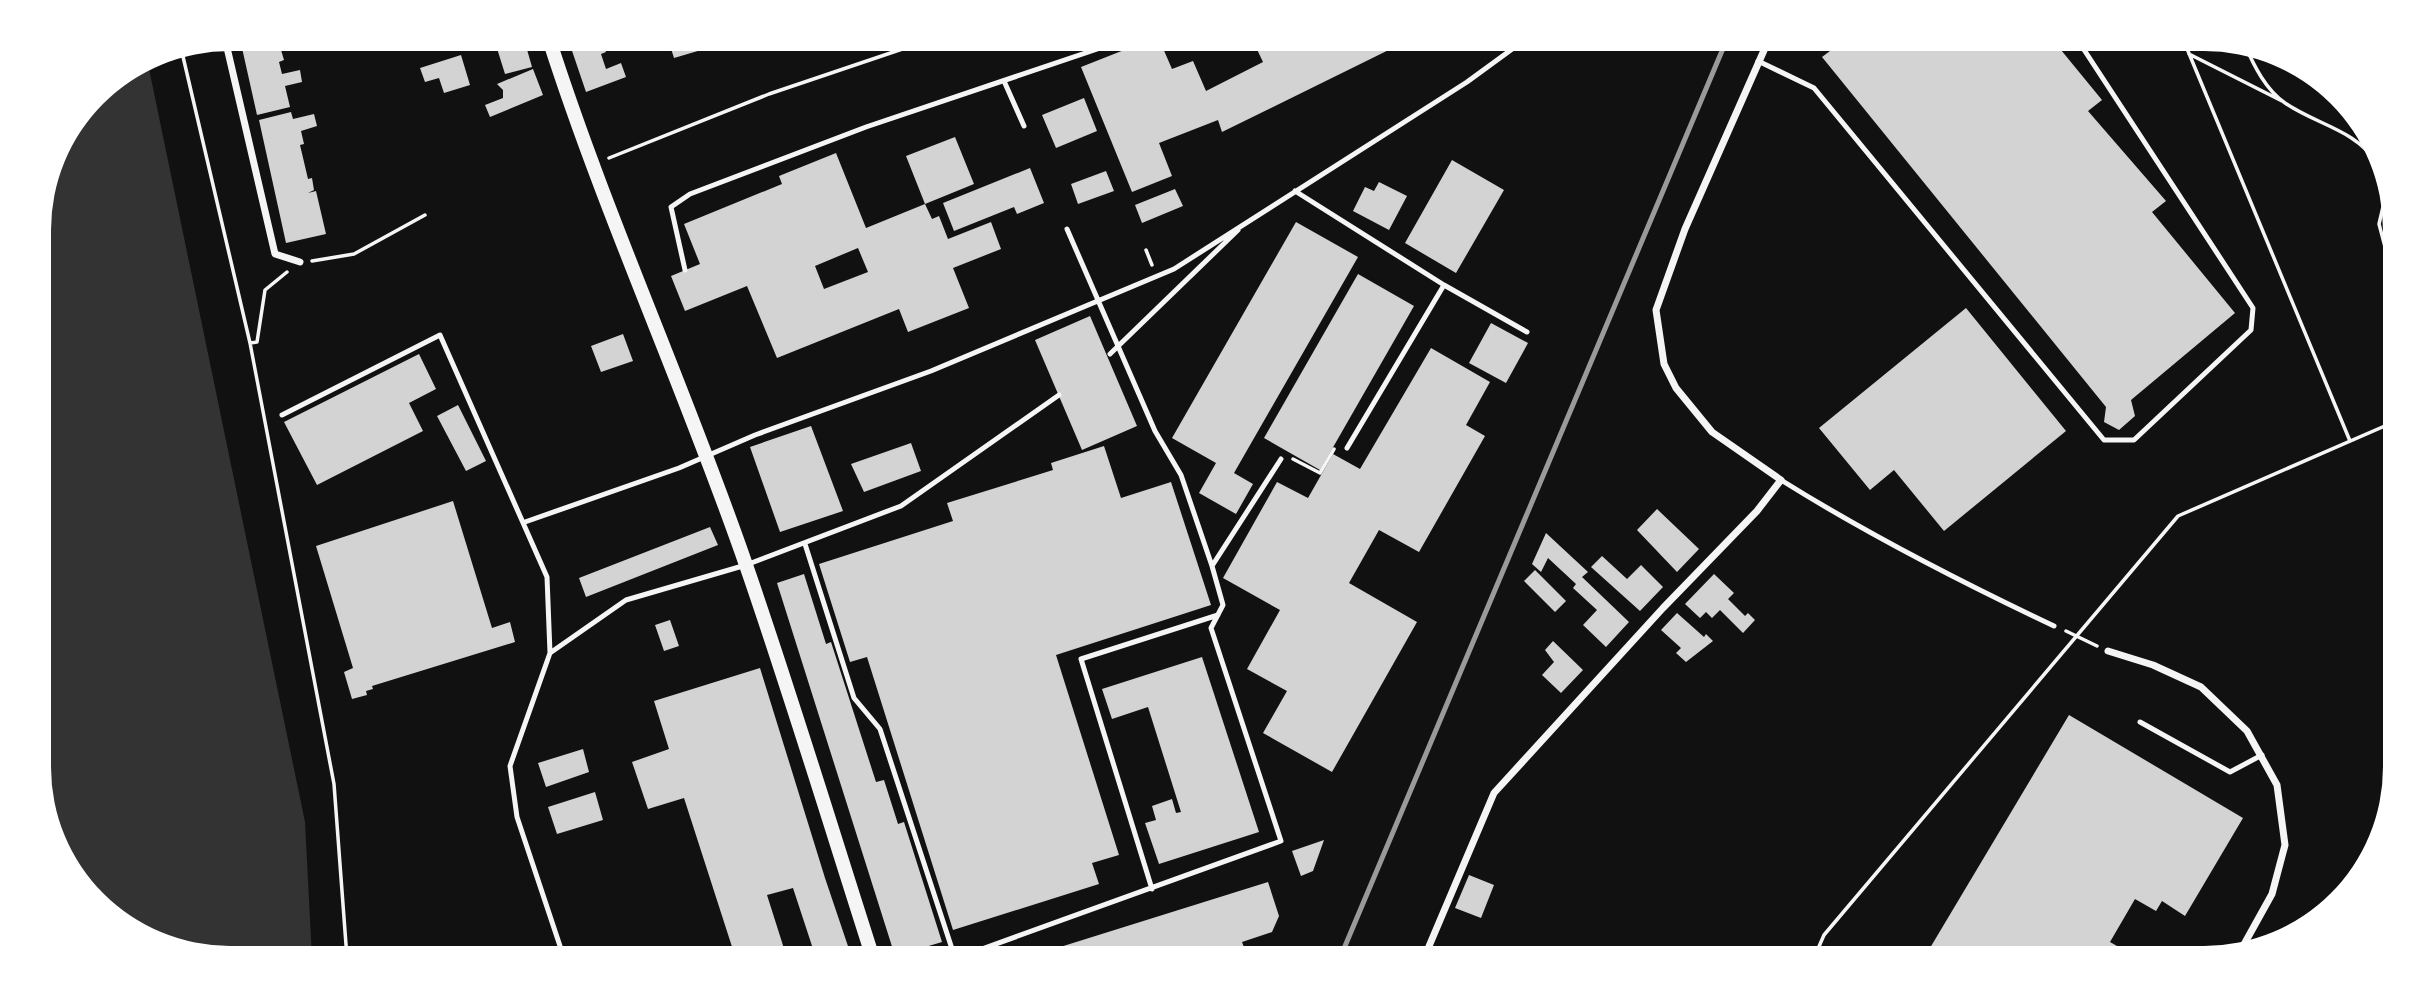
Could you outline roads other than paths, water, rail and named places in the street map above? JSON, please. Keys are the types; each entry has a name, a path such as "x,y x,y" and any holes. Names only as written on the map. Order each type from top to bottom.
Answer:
{"main road":[{"path":"553,51 592,164 746,565 869,946"}],"street":[{"path":"228,51 275,254 300,262"},
{"path":"1429,946 1494,793 1663,608 1757,511 1781,480 1712,432 1676,388 1664,364 1657,310 1685,229 1763,51"},
{"path":"2108,651 2153,665 2201,687 2247,731 2277,785 2285,845 2272,894 2246,941"}],"lane":[{"path":"685,270 671,207 690,194 866,127 1090,51"},
{"path":"524,522 931,371 1174,269 1467,82 1509,51"},
{"path":"1758,61 1814,88 2104,440 2134,440 2251,330 2253,308 2085,51"},
{"path":"1004,81 1024,127"},
{"path":"1295,191 1444,285 1527,332"},
{"path":"1110,354 1245,223"},
{"path":"990,946 1281,841 1211,628 1223,605 1181,475 1155,431 1067,229"},
{"path":"1347,448 1444,285"},
{"path":"282,415 440,335 547,578 550,653 510,766 517,817 560,946"},
{"path":"550,653 626,600 746,565 901,506 1059,395"},
{"path":"1212,566 1281,458"},
{"path":"1781,480 1842,519 1954,579 2054,626"},
{"path":"805,544 854,698 880,729 952,946"},
{"path":"1152,889 1081,659 1217,615"},
{"path":"2140,722 2230,772 2262,755"}],"railway":[{"path":"1345,946 1722,51"}]}
